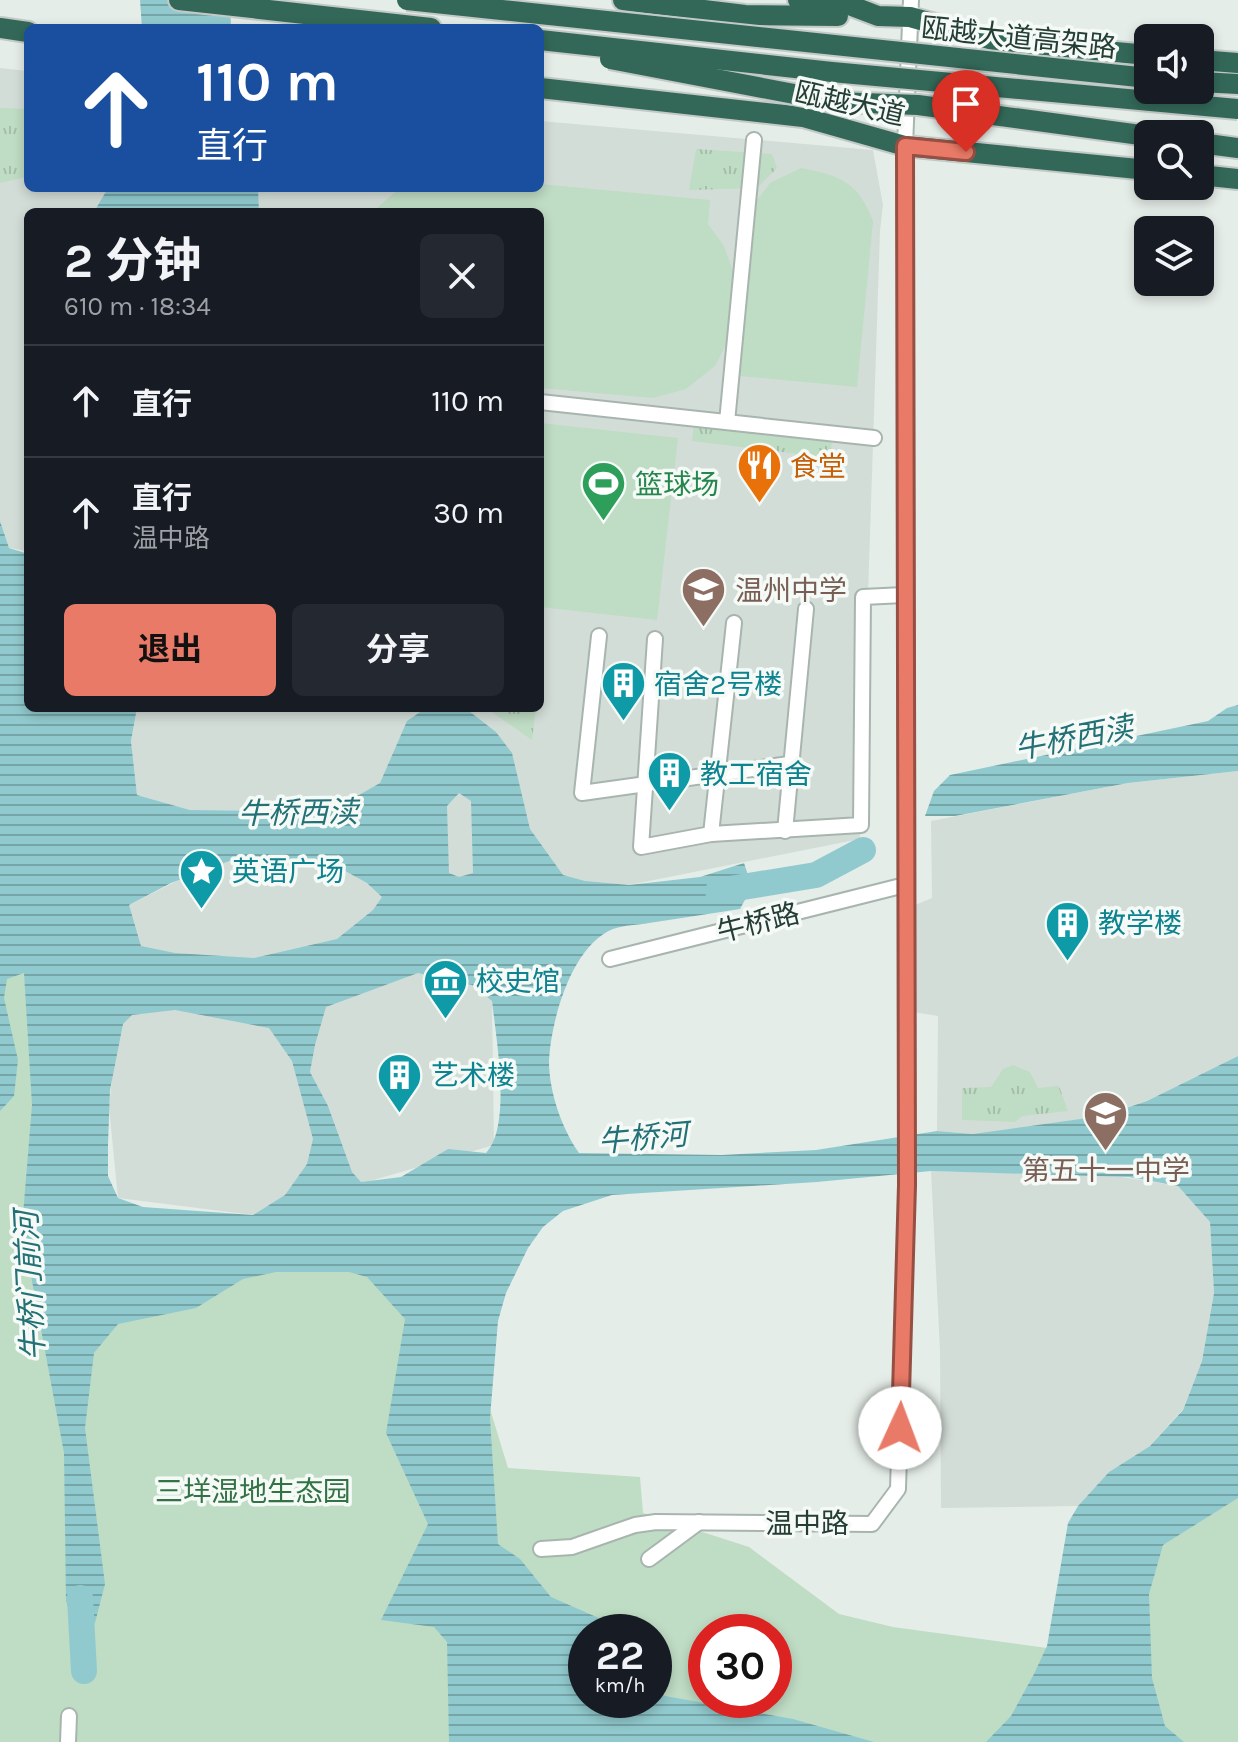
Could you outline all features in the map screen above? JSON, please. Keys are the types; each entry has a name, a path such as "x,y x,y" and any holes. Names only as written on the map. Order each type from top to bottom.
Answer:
{"highway":[{"path":"179,0 395,24"},
{"name":"瓯越大道高架路","path":"407,0 1134,77"},
{"path":"623,0 745,15 878,16 910,9 997,41 1134,54"},
{"path":"798,0 849,5 878,16"},
{"path":"0,28 24,31"},
{"name":"瓯越大道高架路","path":"544,42 1238,109"},
{"path":"544,43 606,59 836,102 918,105 1134,134"},
{"path":"1214,61 1238,63"},
{"path":"1214,83 1238,84"},
{"name":"瓯越大道","path":"544,88 803,117 905,146 1134,169"},
{"path":"1214,145 1238,148"},
{"path":"1214,176 1238,179"}],"street":[{"path":"905,885 905,146 910,9"},
{"path":"727,422 754,140"},
{"path":"544,402 874,438"},
{"path":"655,639 641,847 711,834 861,825 863,597 904,595"},
{"path":"785,831 806,609"},
{"path":"711,834 734,623"},
{"path":"599,636 582,793 789,764"},
{"name":"牛桥路","path":"610,959 905,885"},
{"name":"温中路","path":"541,1549 572,1547 635,1525 656,1522 872,1524 898,1489 907,1185 905,885"},
{"path":"649,1559 699,1522"},
{"path":"68,1742 69,1716"}],"shaded area":[{"name":"温州中学","path":"0,68 24,71 24,192 544,192 544,121 873,150 883,205 860,839 629,885 494,930 494,1145 253,1215 118,1198 109,1108 129,905 183,878 240,857 301,864 310,803 267,811 190,810 137,795 131,741 136,712 544,712 544,208 24,208 24,550 9,548 0,529"},
{"name":"第五十一中学","path":"1238,771 1238,1056 1147,1101 1116,1111 1116,1176 1178,1186 1210,1222 1214,1293 1202,1361 1183,1409 1150,1446 1109,1472 1078,1506 941,1508 940,1351 931,1171 1093,1175 973,1134 937,1131 938,1016 913,1012 915,905 932,898 931,821 1128,783"}],"green space":[{"path":"0,108 24,109 24,178 0,183"},
{"path":"696,149 772,154 777,168 757,188 689,190"},
{"path":"801,168 846,182 861,197 873,221 857,387 740,376 754,204 770,183"},
{"path":"544,184 710,200 708,224 724,246 733,271 736,302 731,335 715,366 686,389 653,398 544,388 544,208 377,208 395,192 544,192"},
{"name":"篮球场","path":"544,423 678,438 657,620 544,607"},
{"path":"694,424 832,441 830,458 692,441"},
{"name":"三垟湿地生态园","path":"0,706 24,708 24,712 29,712 98,1241 431,1215 508,1468 640,1477 643,1513 749,1547 839,1614 893,1627 1083,1653 1238,1317 1238,1742 0,1742"},
{"path":"492,712 536,712 532,740"},
{"path":"1013,1065 1030,1072 1038,1088 1059,1086 1068,1111 1022,1116 1015,1122 962,1120 962,1088 991,1087 1003,1069"}],"water":[{"path":"140,0 230,0 231,24 142,24"},
{"path":"106,192 258,192 259,208 96,208"},
{"path":"0,521 9,548 24,553 24,712 136,712 131,741 137,795 190,810 267,811 359,795 380,783 407,721 420,712 470,712 496,732 512,753 530,829 563,875 585,881 629,885 700,877 744,863 752,887 740,909 613,929 598,938 575,968 559,1006 549,1061 558,1110 579,1153 722,1155 816,1150 937,1131 973,1134 1102,1116 1147,1101 1238,1056 1238,1498 1163,1545 1149,1594 1152,1678 1165,1726 1184,1742 986,1742 1011,1716 1047,1646 1068,1523 1078,1506 1109,1472 1150,1446 1183,1410 1202,1361 1214,1293 1210,1222 1178,1186 1129,1177 931,1171 817,1182 612,1195 563,1211 543,1227 528,1248 506,1293 498,1321 490,1418 498,1544 520,1559 551,1597 590,1614 568,1614 568,1718 672,1718 672,1697 688,1700 688,1718 787,1718 874,1742 449,1742 447,1642 434,1627 381,1620 428,1524 386,1433 405,1319 367,1277 349,1272 276,1272 243,1279 196,1308 118,1324 94,1353 85,1428 105,1584 95,1623 78,1634 66,1601 64,1453 22,1227 32,1105 24,973 7,979 4,998 18,1060 14,1096 0,1111","holes":["459,793 471,801 473,873 459,877 449,873 447,806","240,857 338,867 367,883 382,897 373,910 337,939 254,958 175,953 141,946 129,905 171,883","418,973 472,985 492,1001 500,1081 494,1140 486,1153 448,1149 401,1177 361,1182 352,1172 328,1106 310,1072 326,1007","175,1010 269,1028 292,1061 313,1139 307,1164 285,1195 253,1215 143,1207 118,1198 108,1176 108,1145 110,1090 123,1024 132,1015"]},
{"path":"1238,705 1238,771 1128,783 955,816 925,816 934,791 950,775 1208,721 1227,708"}],"waterway":[{"name":"牛桥西渎","path":"718,891 816,875 863,850"},
{"name":"牛桥门前河","path":"80,1598 84,1671"}],"place":[{"name":"食堂","path":"759,505"},
{"name":"篮球场","path":"604,523"},
{"name":"温州中学","path":"704,629"},
{"name":"宿舍2号楼","path":"623,723"},
{"name":"教工宿舍","path":"669,813"},
{"name":"英语广场","path":"201,910"},
{"name":"教学楼","path":"1067,962"},
{"name":"校史馆","path":"445,1020"},
{"name":"艺术楼","path":"400,1114"},
{"name":"第五十一中学","path":"1106,1152"}],"route":[{"path":"900,1428 907,1185 905,146 966,152"}],"water label":[{"name":"牛桥河","path":"643,1138"}]}
